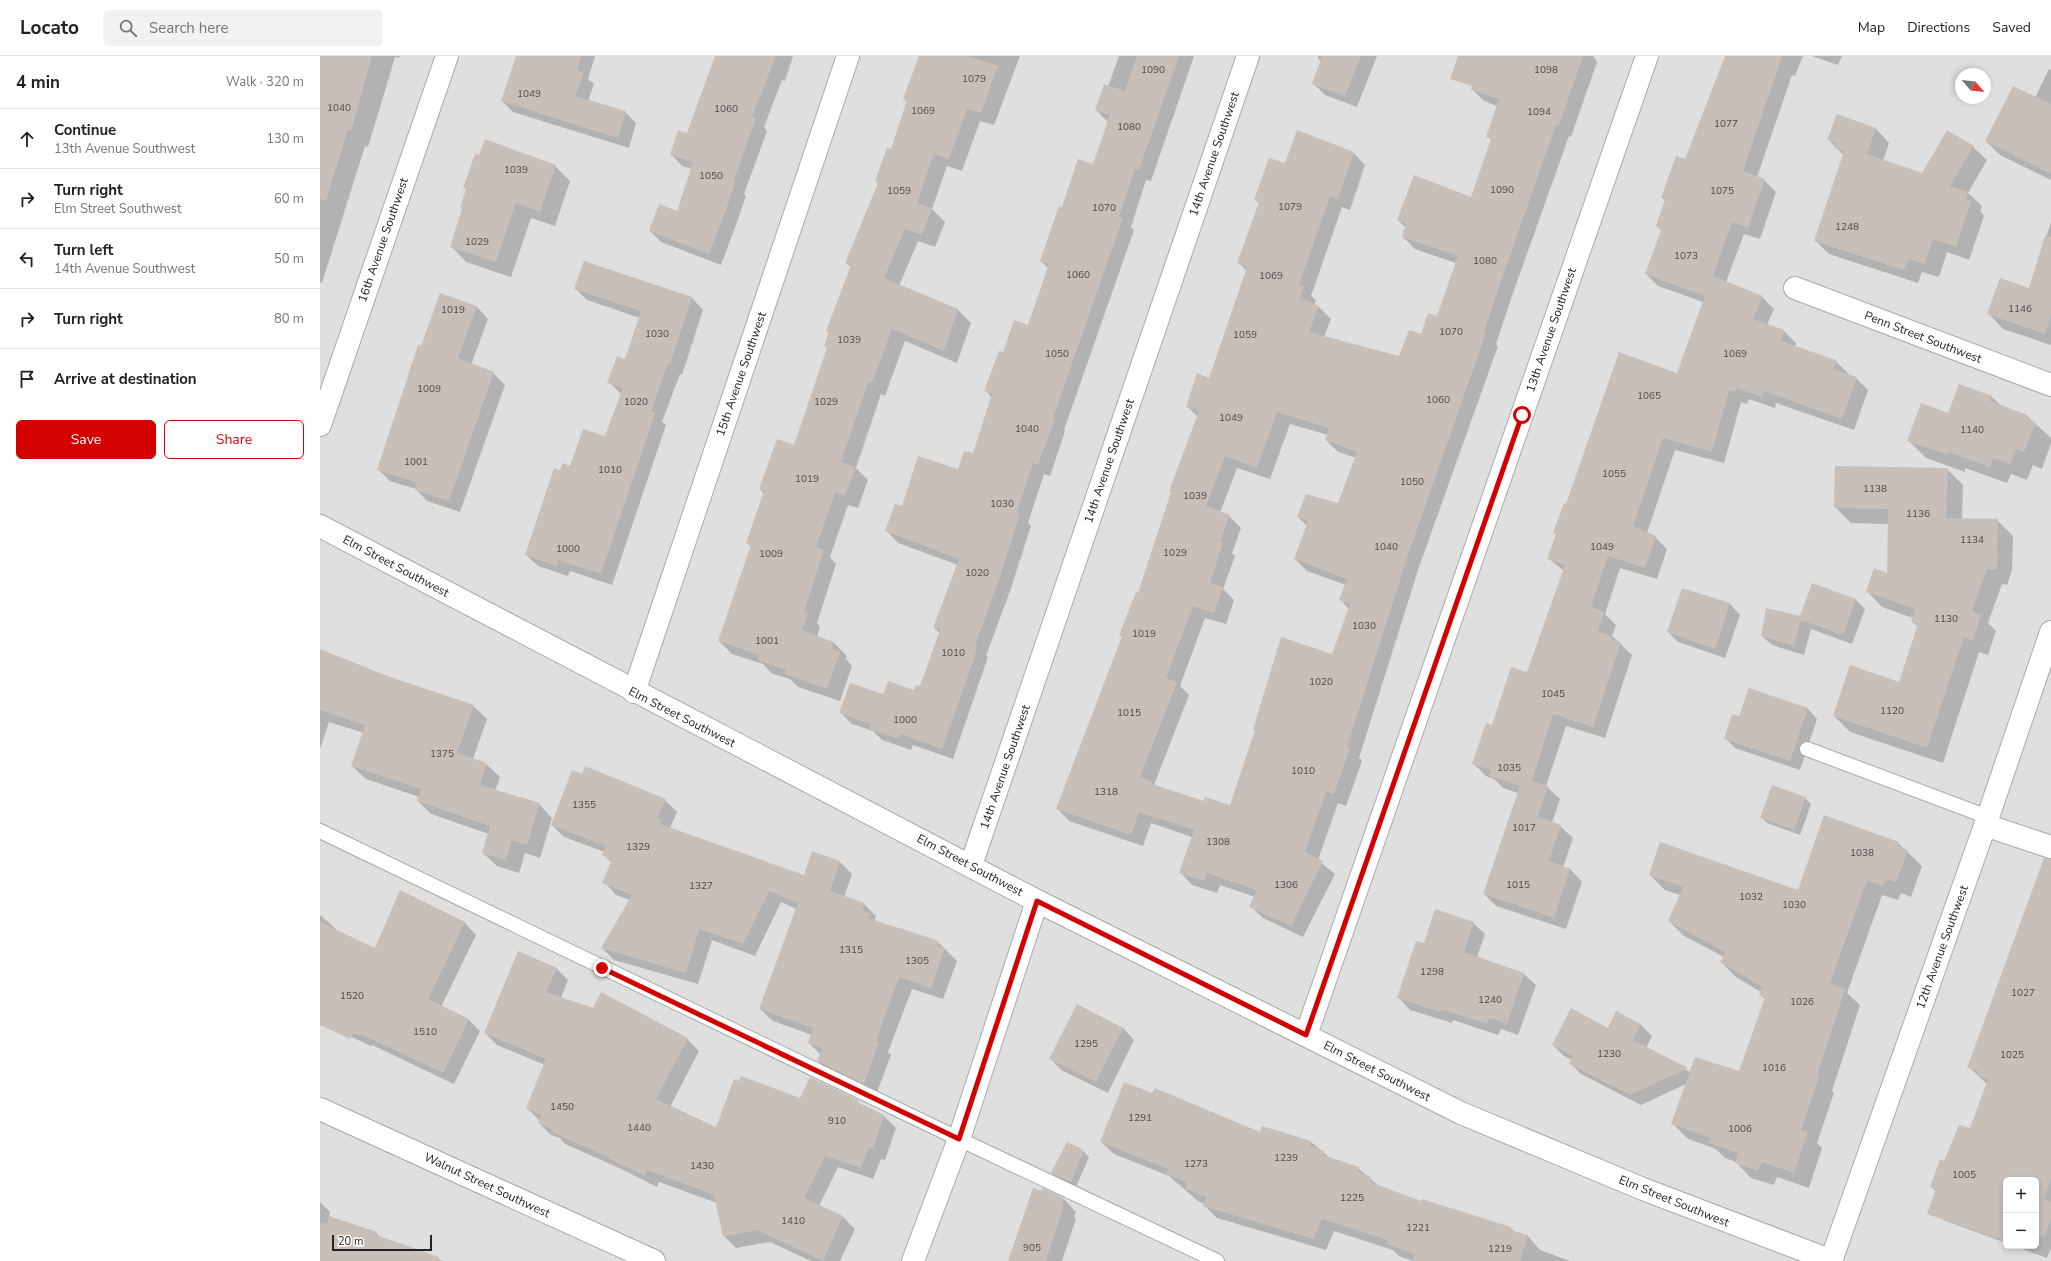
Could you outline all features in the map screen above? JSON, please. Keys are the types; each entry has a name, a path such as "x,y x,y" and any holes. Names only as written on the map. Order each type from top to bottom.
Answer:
{"street":[{"name":"16th Avenue Southwest","path":"320,425 447,56"},
{"name":"15th Avenue Southwest","path":"634,692 848,56"},
{"name":"14th Avenue Southwest","path":"971,865 1248,56"},
{"name":"13th Avenue Southwest","path":"1306,1035 1646,56"},
{"name":"Penn Street Southwest","path":"1794,288 2051,385"},
{"name":"Elm Street Southwest","path":"320,526 634,692 971,865 1037,901 1461,1113 1643,1189 1831,1261"},
{"name":"12th Avenue Southwest","path":"1831,1261 2051,632"},
{"path":"1986,821 2051,847"},
{"path":"913,1261 959,1139 1037,901"},
{"name":"Walnut Street Southwest","path":"320,1108 654,1261"}],"lane":[{"path":"1807,749 1986,821"},
{"path":"320,831 959,1139 1217,1261"}],"shaded area":[{"path":"320,56 2051,56 2051,1261 320,1261"}],"building":[{"path":"320,56 372,56 351,131 348,130 326,200 320,199"},
{"path":"516,56 581,56 577,70 584,73 575,96 626,111 618,138 501,101"},
{"path":"715,56 776,56 752,117 756,118 733,183 735,183 726,210 709,254 649,231 659,204 677,211 693,162 670,155 678,130 687,133"},
{"path":"919,56 968,56 998,66 981,113 967,109 949,159 934,154 917,203 932,208 922,235 905,229 884,278 958,309 944,351 892,329 872,383 868,382 841,462 856,467 845,496 835,493 816,547 824,550 804,612 808,613 802,630 834,642 832,649 840,652 827,689 784,674 786,670 757,660 759,655 718,641 751,545 746,543 764,491 759,489 777,439 794,445 827,348 824,346 829,332 826,331 851,265 845,263 878,183 875,181 887,148 891,149 907,100 903,99"},
{"path":"1137,56 1179,56 1139,170 1135,169 1119,217 1123,218 1053,418 1055,419 1038,465 1033,463 1017,512 1020,514 999,580 975,645 977,645 974,659 942,749 901,734 899,739 869,729 871,724 839,713 850,683 883,694 888,681 914,690 916,685 920,686 940,630 933,628 959,559 885,531 895,504 902,506 918,456 958,469 964,451 973,453 992,394 984,391 999,351 1003,352 1014,320 1028,325 1049,264 1040,261 1059,206 1062,207 1078,159 1093,164 1110,115 1095,110 1104,84 1125,91"},
{"path":"1322,56 1361,56 1345,96 1312,84"},
{"path":"1458,56 1583,56 1559,126 1556,125 1501,281 1484,332 1486,333 1408,555 1347,747 1350,748 1334,794 1326,792 1305,852 1323,861 1291,926 1249,907 1257,890 1207,873 1204,881 1179,873 1194,830 1139,812 1131,835 1056,809 1122,636 1119,635 1136,592 1138,593 1171,492 1169,491 1199,411 1186,407 1197,373 1209,378 1247,267 1237,263 1259,202 1254,200 1269,158 1285,163 1297,130 1354,152 1338,199 1330,196 1299,285 1304,287 1300,298 1319,306 1309,332 1399,356 1409,330 1421,334 1428,313 1437,316 1458,256 1402,237 1406,224 1397,220 1414,175 1471,197 1491,139 1486,137 1499,99 1471,90 1472,86 1450,79","holes":["1277,412 1329,428 1325,440 1357,452 1338,503 1306,494 1297,517 1308,521 1294,559 1347,579 1339,600 1350,604 1332,654 1281,637 1253,729 1255,730 1230,805 1205,797 1204,801 1152,784 1152,782 1140,777 1177,682 1166,678 1193,606 1214,613 1223,587 1210,583 1223,543 1220,542 1230,515 1206,506 1225,456 1257,468"]},
{"path":"1725,56 1782,56 1743,171 1765,179 1748,228 1732,222 1713,276 1763,296 1753,319 1784,330 1781,341 1836,360 1833,369 1857,377 1842,419 1764,391 1762,397 1737,388 1735,392 1729,390 1712,452 1663,438 1633,526 1656,536 1645,568 1608,556 1591,607 1604,612 1598,631 1612,636 1611,639 1621,642 1593,727 1553,714 1532,781 1548,786 1538,817 1561,825 1549,861 1570,869 1554,918 1483,894 1520,786 1489,776 1491,770 1472,764 1486,723 1492,725 1511,667 1527,672 1565,565 1547,559 1556,534 1553,533 1564,503 1566,504 1619,352 1677,373 1705,296 1645,274 1662,228 1656,226 1665,199 1661,198 1676,156 1685,159"},
{"path":"2013,86 2051,104 2051,174 1985,141"},
{"path":"1837,114 1876,128 1867,154 1922,173 1947,130 1974,146 1950,186 1968,192 1966,199 1971,201 1956,247 1933,239 1925,264 1909,259 1904,270 1814,241 1844,151 1834,148 1836,143 1827,140"},
{"path":"485,139 556,165 540,212 516,203 496,262 450,247 462,209 460,208 466,189 463,188 475,154 479,155"},
{"path":"2045,236 2051,237 2051,315 2045,334 1987,314 2000,278 2029,288"},
{"path":"584,261 692,297 670,364 668,363 651,411 655,413 601,574 558,560 557,566 525,555 554,468 560,470 563,463 570,466 583,429 605,436 623,388 607,383 617,356 625,359 641,311 574,289"},
{"path":"440,293 477,306 458,358 494,372 449,501 415,490 416,482 377,470 418,345 421,346"},
{"path":"1959,384 1992,396 1990,401 2027,415 2026,418 2036,422 2024,452 2016,449 2010,464 1993,458 1990,467 1948,452 1948,455 1907,441 1921,403 1948,413"},
{"path":"1835,466 1948,468 1946,518 1998,519 1997,570 1987,569 1972,611 1981,615 1973,641 1964,637 1927,748 1833,716 1850,665 1899,682 1918,624 1911,622 1915,609 1866,592 1874,568 1887,573 1888,509 1834,508"},
{"path":"1812,583 1856,599 1843,635 1801,620 1794,646 1761,636 1766,608 1800,616"},
{"path":"1682,588 1730,603 1715,649 1667,632"},
{"path":"320,649 390,677 474,705 457,753 487,763 480,785 540,803 527,845 512,840 506,860 482,853 490,826 417,801 421,789 351,766 365,725 320,710"},
{"path":"1749,688 1808,708 1790,761 1724,739 1732,714 1739,716"},
{"path":"585,766 666,799 657,818 662,820 660,824 804,875 812,851 840,861 830,891 865,903 862,910 870,913 868,918 939,941 937,946 945,948 931,988 899,977 876,1041 879,1042 864,1084 817,1061 823,1049 808,1043 813,1028 759,1009 798,903 769,891 743,944 699,929 686,973 601,948 632,895 602,883 612,860 602,855 606,846 551,825 572,770 582,774"},
{"path":"1772,785 1806,797 1794,830 1760,818"},
{"path":"1824,815 1899,842 1897,846 1908,850 1896,882 1886,879 1883,886 1867,880 1830,983 1845,989 1817,1076 1819,1077 1801,1130 1808,1132 1794,1173 1762,1162 1758,1171 1735,1163 1738,1153 1709,1143 1711,1138 1671,1124 1695,1057 1739,1071 1765,997 1759,995 1762,987 1720,962 1725,952 1668,921 1683,887 1649,875 1660,842 1798,890"},
{"path":"2044,858 2051,859 2051,1179 2044,1199 2051,1202 2051,1218 2044,1238 2039,1236 2039,1177 2003,1177 2003,1240 1927,1214 1936,1189 1930,1187 1940,1159 1944,1161 1959,1125 1970,1128 1988,1079 1977,1075 1978,1071 1967,1068"},
{"path":"400,890 465,922 428,999 469,1019 443,1073 361,1034 360,1036 354,1033 350,1039 320,1025 320,922 375,948"},
{"path":"1435,909 1474,922 1464,952 1524,973 1507,1024 1489,1018 1487,1024 1441,1009 1440,1012 1397,998 1416,941 1424,943"},
{"path":"518,951 557,968 546,992 593,1008 601,992 688,1038 656,1099 716,1127 734,1079 739,1081 741,1076 800,1098 810,1077 858,1100 857,1102 884,1115 873,1149 869,1147 861,1168 825,1156 804,1198 843,1216 823,1261 757,1230 723,1237 714,1195 647,1170 645,1176 610,1158 552,1132 553,1130 538,1123 541,1115 526,1108 546,1059 484,1033"},
{"path":"1077,1004 1123,1028 1096,1082 1049,1059"},
{"path":"1571,1008 1608,1028 1616,1011 1641,1024 1633,1040 1688,1068 1630,1095 1569,1064 1573,1056 1552,1045"},
{"path":"1124,1082 1152,1093 1155,1088 1260,1132 1262,1126 1311,1141 1310,1146 1324,1151 1323,1155 1359,1167 1358,1172 1371,1177 1370,1182 1421,1201 1422,1199 1511,1227 1510,1230 1528,1235 1520,1261 1412,1261 1415,1254 1386,1244 1387,1240 1322,1219 1314,1239 1203,1206 1207,1197 1185,1189 1187,1182 1165,1174 1168,1169 1100,1142"},
{"path":"1067,1142 1084,1150 1071,1182 1051,1173"},
{"path":"1033,1188 1041,1191 1043,1188 1064,1198 1062,1204 1064,1205 1046,1261 1008,1261"},
{"path":"329,1216 377,1232 376,1235 439,1257 438,1261 320,1261 320,1222 327,1224"}],"route":[{"path":"602,968 959,1139 1037,901 1306,1035 1522,415"}]}
